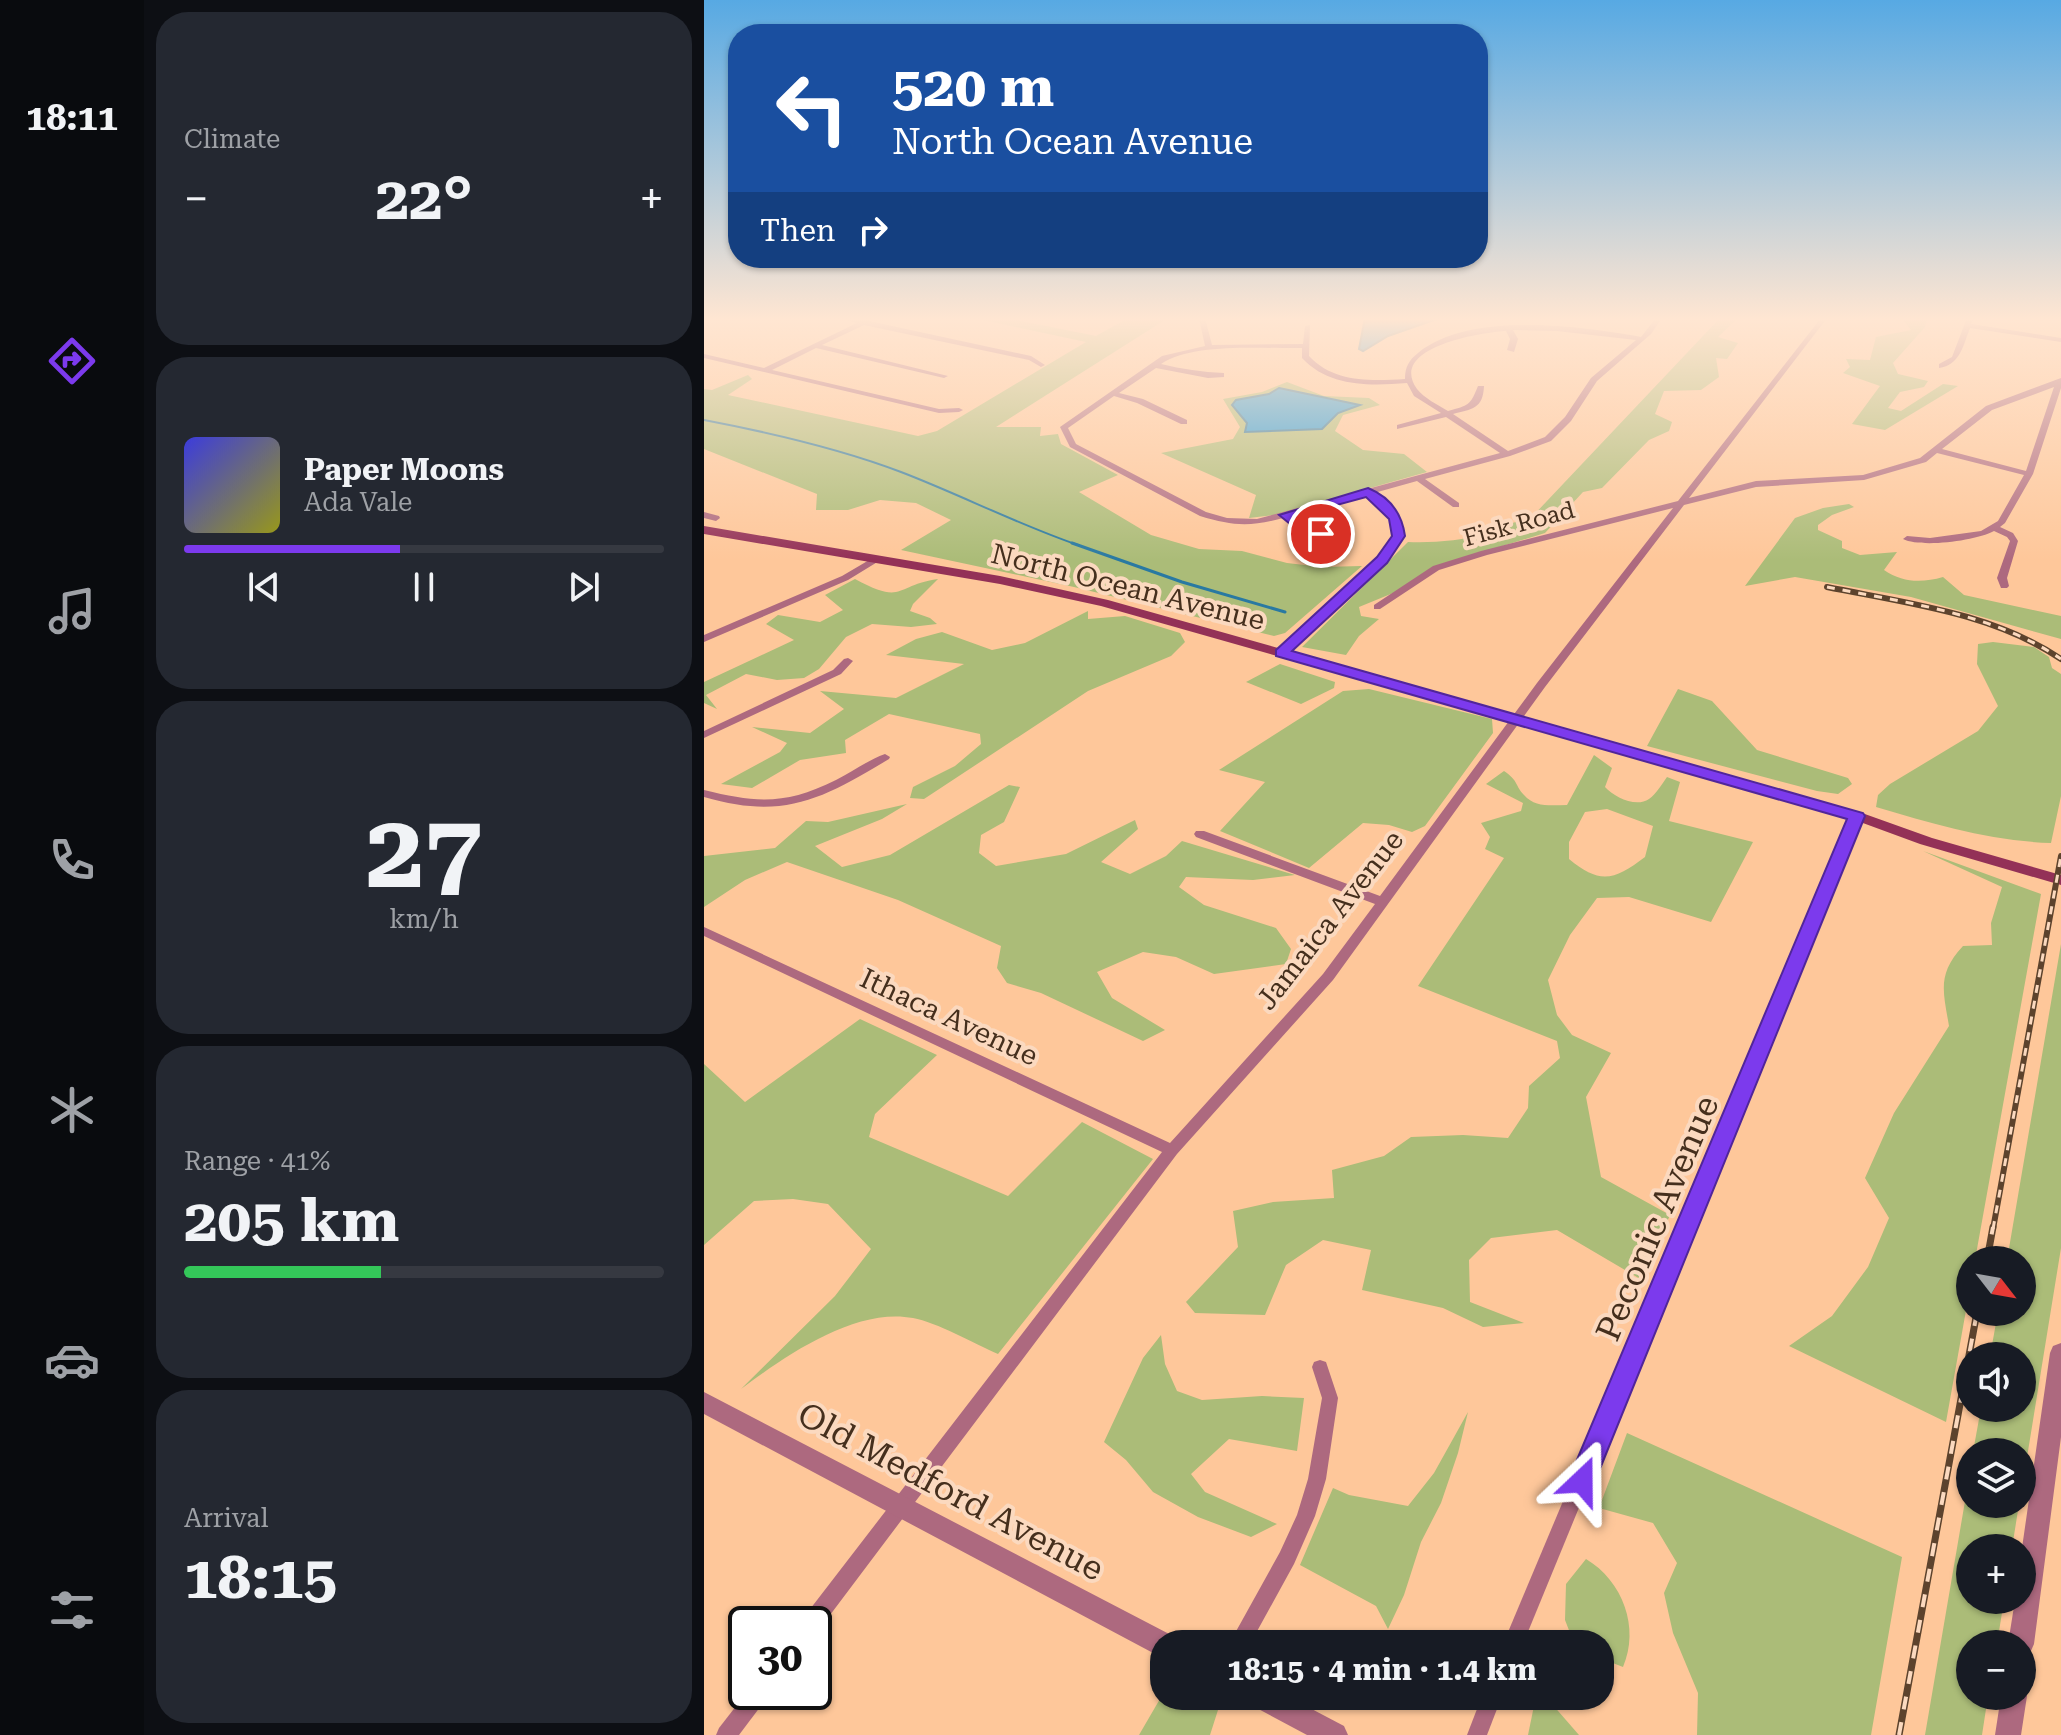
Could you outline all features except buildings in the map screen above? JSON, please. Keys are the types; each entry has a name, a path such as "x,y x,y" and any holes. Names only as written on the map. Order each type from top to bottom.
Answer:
{"main road":[{"name":"North Ocean Avenue","path":"704,530 1052,591 1857,816 1930,832 2061,868"},
{"name":"North Ocean Avenue","path":"1857,816 1926,841 2061,880"}],"street":[{"path":"886,399 939,411 959,410"},
{"path":"1104,399 1064,427 1073,445 1203,514 1226,521 1257,522 1507,454 1557,433 1581,399"},
{"path":"1133,399 1184,422"},
{"path":"1424,399 1507,454"},
{"path":"1400,427 1447,415 1478,399"},
{"name":"Jamaica Avenue","path":"825,1606 1172,1150 1328,977 1517,720 1762,399"},
{"name":"Fisk Road","path":"1377,607 1436,568 1756,484 1864,477 1923,460 1989,408 2011,399"},
{"path":"1907,539 1930,541 1983,533 1995,528 2029,474 2053,399"},
{"path":"1936,450 2029,474"},
{"path":"1418,478 1456,505"},
{"path":"1281,653 1394,546 1399,536 1396,518 1386,505 1368,492"},
{"path":"704,515 716,518"},
{"path":"1285,515 1305,529 1321,534"},
{"path":"1995,528 2010,535 2014,541 2002,578 2004,586"},
{"path":"704,639 845,578 876,559"},
{"path":"704,735 837,672 848,661"},
{"path":"704,793 742,804 783,804 820,794 885,757"},
{"name":"Peconic Avenue","path":"1519,1630 1857,816"},
{"path":"1200,834 1383,902"},
{"name":"Ithaca Avenue","path":"704,931 1172,1150"},
{"path":"2023,1630 2061,1353"},
{"path":"1247,1630 1287,1558 1306,1516 1317,1479 1330,1398 1320,1367"},
{"name":"Old Medford Avenue","path":"704,1402 1150,1638"},
{"path":"726,1735 745,1710"},
{"path":"1287,1710 1335,1735"},
{"path":"1477,1735 1487,1710"},
{"path":"2008,1735 2012,1710"}],"green space":[{"path":"704,399 746,399 918,436 937,431 991,399 1040,399 996,427 1041,427 1040,436 1058,434 1061,444 1118,475 1079,492 1151,535 1199,549 1242,551 1287,563 1322,567 1362,566 1285,633 1274,636 1074,587 901,550 951,520 916,503 880,500 848,510 816,510 817,494 704,449"},
{"path":"1223,399 1371,399 1380,405 1343,415 1335,431 1363,450 1404,454 1427,472 1274,515 1249,518 1256,495 1161,453 1233,439 1240,427"},
{"path":"1643,399 1661,399 1655,414 1672,422 1669,431 1649,440 1602,488 1583,492 1545,533 1434,567 1398,591 1359,607 1361,616 1379,619 1359,636 1346,655 1302,647 1408,542 1467,538 1529,520"},
{"path":"1870,399 1895,399 1888,408 1901,411 1920,399 1936,399 1885,430 1852,424"},
{"path":"1849,504 1854,507 1832,515 1818,525 1818,530 1842,541 1842,548 1860,555 1897,552 1884,570 1905,580 1943,577 1964,595 2061,616 2061,639 1911,597 1795,577 1745,586 1795,518 1823,508"},
{"path":"855,579 892,592 938,579 910,611 937,624 911,627 872,624 846,637 819,669 804,678 777,680 746,674 706,695 717,709 704,703 704,682 794,640 766,624 778,615 820,622 843,610 825,595"},
{"path":"1088,611 1088,619 1125,616 1180,633 1185,642 1171,656 1088,691 924,799 910,798 913,787 955,766 981,744 980,734 889,714 845,740 846,753 800,760 752,788 721,784 780,752 787,743 752,727 810,733 844,709 820,691 896,698 964,664 886,655 916,639 942,632 992,650 1025,643"},
{"path":"1993,642 2034,647 2049,657 2052,668 2061,674 2061,796 2051,843 1984,835 1876,807 1878,795 1890,784 1978,731 1998,706 1977,664 1978,644"},
{"path":"1280,664 1335,682 1334,688 1301,704 1246,682"},
{"path":"1369,689 1492,719 1493,733 1425,826 1412,832 1389,825 1363,823 1309,868 1220,831 1265,782 1219,770 1343,691"},
{"path":"1678,689 1712,701 1757,750 1848,778 1852,784 1838,794 1817,791 1647,746"},
{"path":"1594,755 1612,768 1605,787 1619,798 1632,802 1649,799 1667,777 1680,782 1669,821 1753,842 1711,922 1629,897 1597,898 1570,935 1548,980 1557,1015 1572,1035 1611,1053 1586,1097 1601,1177 1670,1215 1642,1280 1557,1230 1491,1238 1469,1260 1470,1302 1524,1323 1483,1327 1443,1308 1362,1290 1371,1250 1323,1240 1286,1265 1265,1315 1195,1313 1186,1302 1238,1247 1233,1211 1273,1202 1334,1198 1332,1170 1384,1156 1411,1137 1463,1135 1508,1138 1528,1108 1529,1086 1560,1058 1557,1041 1418,986 1504,858 1485,849 1490,837 1481,823 1521,811 1523,803 1486,784 1504,771 1533,802 1567,805","holes":["1607,809 1653,826 1645,857 1616,875 1590,873 1569,859 1569,842 1585,812"]},
{"path":"1009,785 1020,787 1004,822 981,835 979,853 996,866 1066,854 1135,820 1138,829 1101,862 1130,874 1166,856 1182,841 1295,875 1253,880 1186,877 1179,887 1204,905 1276,928 1291,949 1286,964 1214,974 1176,957 1143,952 1097,972 1112,998 1165,1030 1143,1041 1041,993 1007,983 997,968 1001,946 898,900 787,862 745,880 704,907 704,856 775,848 806,821 828,822 907,804 882,819 815,846 842,867 890,855"},
{"path":"1923,851 2041,894 1978,1246 1956,1246 1956,1326 1963,1326 1960,1342 1956,1342 1956,1366 1946,1422 1789,1346 1832,1316 1868,1267 1889,1218 1865,1178 1894,1113 1949,1026 1944,983 1949,965 1963,946 1992,945 1991,923 2002,887"},
{"path":"2061,944 2061,1248 2036,1402 2036,1342 1993,1342 1995,1326 2036,1326 2036,1246 2009,1246"},
{"path":"860,1019 937,1055 875,1114 869,1137 1008,1196 1082,1122 1153,1159 998,1354 913,1318 868,1320 845,1327 799,1349 741,1389 835,1296 871,1249 828,1204 793,1199 754,1201 704,1245 704,1064 745,1102"},
{"path":"1161,1335 1165,1364 1177,1391 1202,1400 1262,1396 1304,1398 1297,1451 1229,1439 1191,1474 1205,1492 1277,1524 1251,1537 1198,1517 1153,1492 1126,1460 1104,1442 1143,1358"},
{"path":"1468,1412 1441,1503 1421,1542 1404,1595 1388,1629 1376,1606 1300,1565 1333,1488 1349,1495 1408,1506 1434,1473"},
{"path":"1978,1422 2033,1422 2030,1438 1976,1438"},
{"path":"1627,1433 1902,1557 1871,1735 1697,1735 1698,1693 1673,1633 1664,1593 1677,1563 1653,1523 1599,1508"},
{"path":"1962,1518 2017,1518 2014,1534 1959,1534"},
{"path":"1956,1554 1956,1614 2002,1614 1999,1630 1956,1630 1956,1710 1986,1710 1982,1735 1925,1735"},
{"path":"1586,1559 1610,1580 1629,1621 1630,1637 1623,1667 1614,1663 1614,1630 1569,1630 1565,1620 1566,1584"},
{"path":"1154,1710 1218,1710 1210,1735 1139,1735"},
{"path":"1533,1710 1557,1710 1579,1735 1528,1735"}],"water":[{"path":"1331,399 1360,405 1338,413 1322,429 1245,432 1247,423 1232,405 1236,400"}],"waterway":[{"path":"704,420 804,442 878,464 1078,545"},
{"path":"1072,543 1182,582 1285,612"}],"railway":[{"path":"1827,587 1978,620 2035,643 2061,659"},
{"path":"1993,1229 2061,856"},
{"path":"1990,1246 1993,1227"},
{"path":"1899,1735 1974,1326"}],"route":[{"path":"1321,534 1305,529 1285,515 1368,492 1386,505 1396,518 1399,536 1382,560 1281,653 1857,816 1582,1481"}]}
